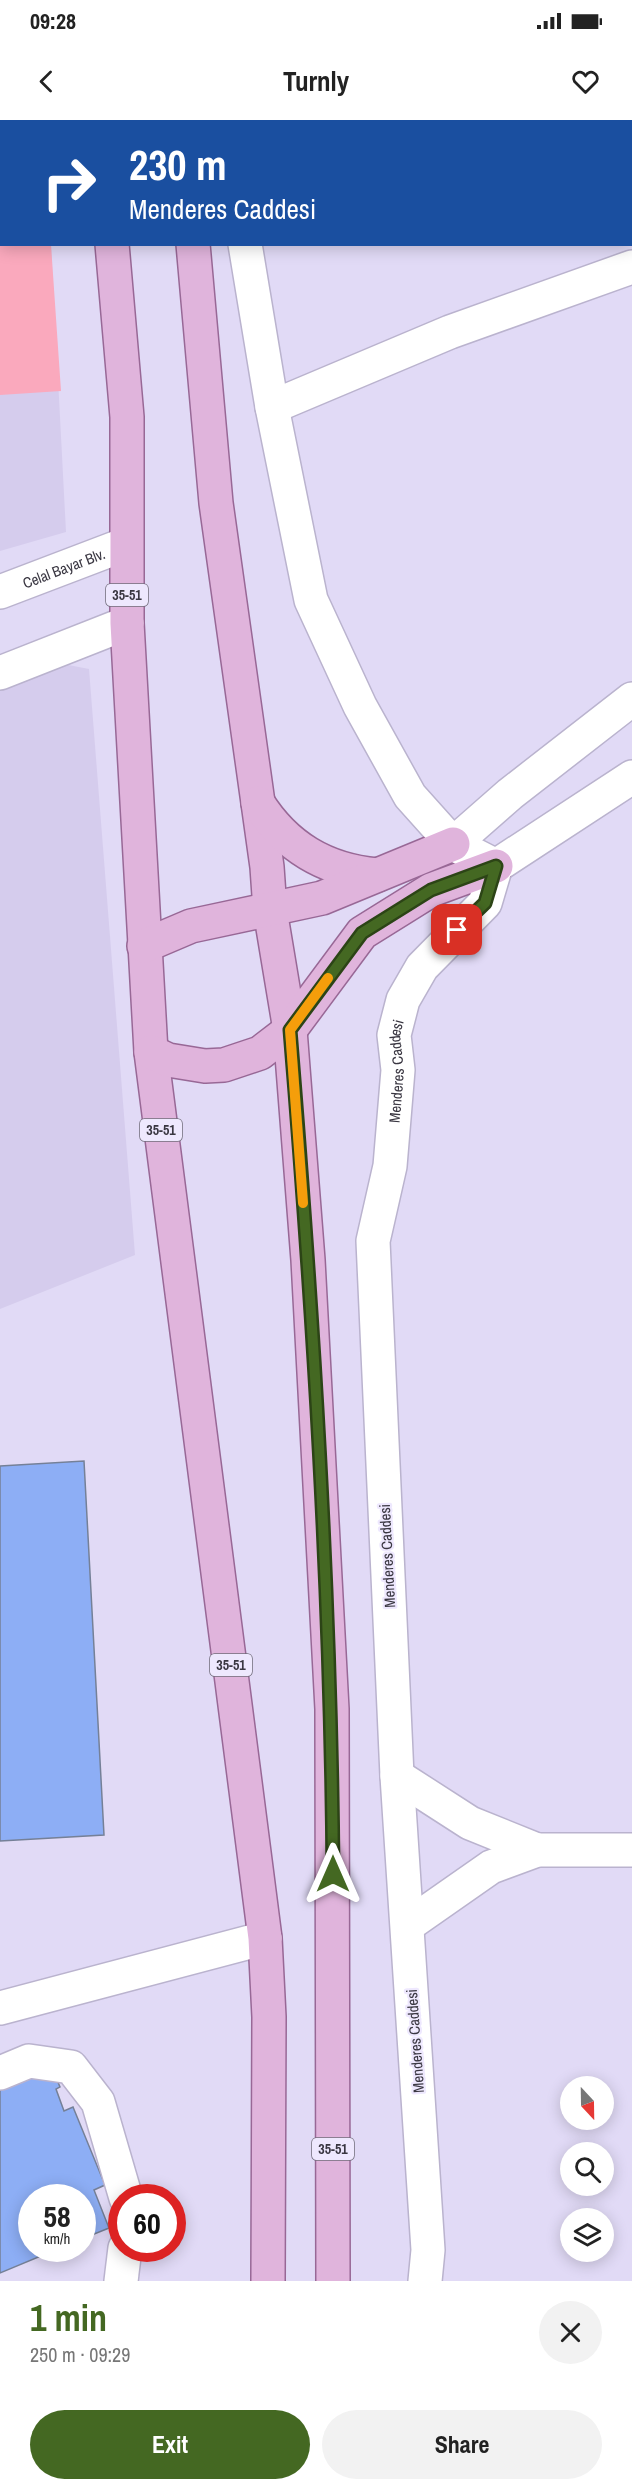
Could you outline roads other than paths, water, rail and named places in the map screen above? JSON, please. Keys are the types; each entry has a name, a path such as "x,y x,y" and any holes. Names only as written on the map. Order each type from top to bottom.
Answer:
{"main road":[{"name":"35-51","path":"112,246 127,417 127,623 151,1052 265,1938 269,2017 268,2281"},
{"name":"35-51","path":"193,246 216,503 258,802 270,910 290,1030 308,1260 332,1709 333,2281"},
{"path":"258,802 269,820 299,849 336,868 377,875"},
{"path":"144,946 191,926 322,898 453,844"},
{"path":"151,1052 186,1065 224,1065 260,1053 290,1030 362,933 431,890 496,866"}],"street":[{"path":"245,246 272,406 311,600 360,706 410,796 453,844 496,866 632,777"},
{"path":"272,406 450,332 632,267"},
{"name":"Celal Bayar Blv.","path":"0,592 126,544"},
{"path":"0,673 127,623"},
{"path":"453,844 510,794 632,699"},
{"name":"Menderes Caddesi","path":"425,2281 428,2250 397,1776 373,1240 390,1166 398,1070 394,1035 402,1000 422,967 485,903 496,866"},
{"path":"397,1776 470,1823 537,1851"},
{"path":"408,1925 492,1867 537,1851 632,1850"},
{"path":"0,2008 265,1938"},
{"path":"0,2073 28,2061 71,2067 98,2102 122,2184"},
{"path":"122,2281 124,2262"}]}
